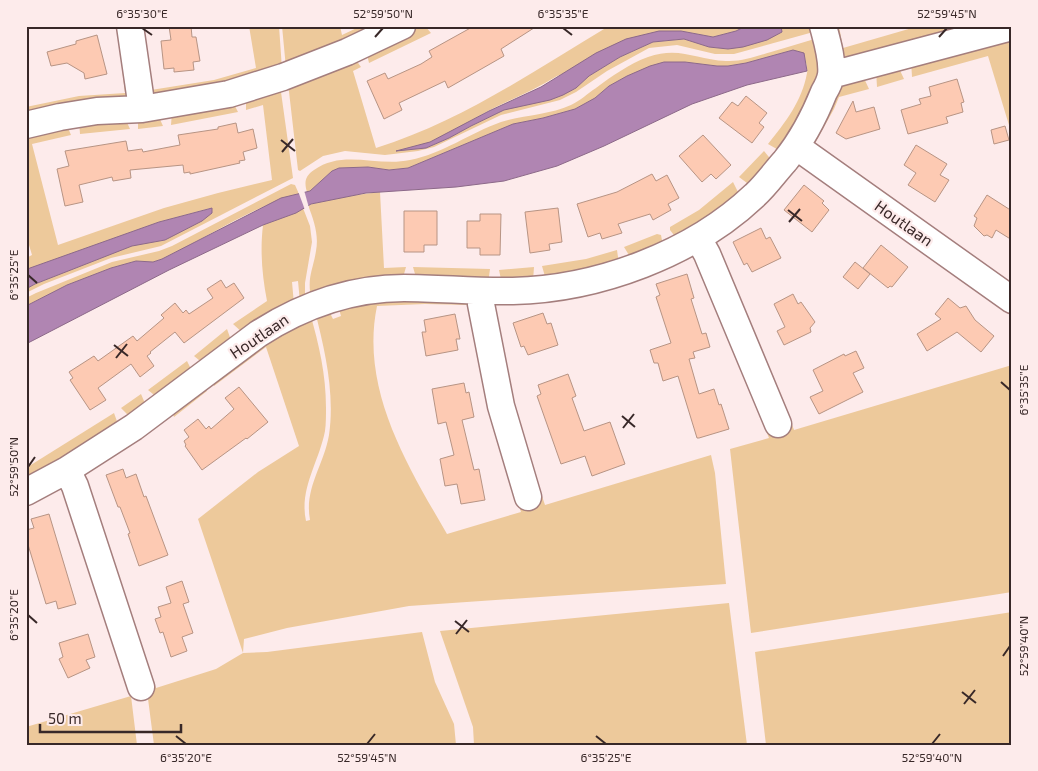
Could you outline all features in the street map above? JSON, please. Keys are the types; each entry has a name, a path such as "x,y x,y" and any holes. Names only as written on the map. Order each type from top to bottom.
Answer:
{"street":[{"path":"130,26 142,109"},
{"path":"26,125 60,116 96,111 142,109 229,94 283,77 347,52 402,26"},
{"name":"Houtlaan","path":"26,492 67,470 134,427 258,334 278,321 311,305 339,296 384,289 482,291 547,288 622,272 662,256 698,238 755,195 797,147 816,113 831,75 831,62 823,26"},
{"path":"831,75 1012,27"},
{"name":"Houtlaan","path":"797,147 1012,300"},
{"path":"698,238 707,254 778,424"},
{"path":"482,291 481,304 501,406 528,497"},
{"path":"67,470 75,486 141,687"}],"shaded area":[{"path":"249,26 279,26 282,69 153,99 151,90 214,80 256,68"},
{"path":"282,26 340,26 342,35 361,26 384,26 286,68"},
{"path":"415,26 425,26 431,33 369,63 366,50"},
{"path":"609,26 746,26 736,31 713,37 681,31 557,76 437,139 404,150 426,148 504,110 576,88 589,76 620,57 653,42 685,39 709,47 728,49 782,32 781,26 816,26 817,31 734,54 715,54 677,45 649,48 560,100 501,115 434,147 385,155 345,151 323,156 300,171 298,170 288,83 353,56 361,67 353,71 376,148 408,137 467,110"},
{"path":"746,26 781,26 782,32 767,40 728,49 709,47 684,39 653,42 620,57 563,95 550,100 504,110 426,148 396,151 430,142 489,111 541,87 596,53 626,39 659,31 681,31 713,37 736,31"},
{"path":"829,26 839,26 843,48 919,26 950,26 951,37 843,63"},
{"path":"1012,31 1012,135 988,56 912,77 911,60"},
{"path":"818,38 823,67 782,152 768,144 797,102 807,73 804,54 793,50 728,66 664,62 627,76 575,109 513,124 408,168 388,170 368,167 339,168 332,171 307,192 307,177 314,170 325,164 348,159 398,162 422,157 501,122 554,111 571,105 608,79 648,57 659,54 679,53 715,60 737,61"},
{"path":"119,43 128,44 131,96 26,117 26,107 79,96 125,93"},
{"path":"793,50 804,53 807,71 747,85 692,104 557,166 504,181 456,187 366,193 311,204 296,213 263,225 169,270 26,344 26,306 67,285 111,268 136,261 153,262 162,259 281,198 310,191 332,171 339,168 368,167 389,170 408,168 513,124 575,109 627,76 664,62 728,66"},
{"path":"897,64 904,79 877,87 876,70"},
{"path":"862,74 869,89 839,97 815,143 888,195 881,201 812,152 809,138 831,92"},
{"path":"280,85 293,178 161,246 111,258 26,293 26,289 35,284 132,245 165,240 212,212 211,208 159,222 26,270 26,258 32,255 26,235 26,132 66,123 71,135 32,144 58,245 164,208 272,180 263,105 246,110 246,96"},
{"path":"232,100 238,112 171,125 172,112"},
{"path":"158,115 163,126 138,129 138,116"},
{"path":"124,116 130,129 80,134 79,121"},
{"path":"764,151 773,162 751,186 739,177"},
{"path":"733,182 740,196 677,239 670,230 670,227 699,210"},
{"path":"291,184 295,185 299,194 246,215 162,259 153,262 136,261 111,268 67,285 26,306 26,298 36,293 112,262 172,246"},
{"path":"380,192 384,268 406,267 402,281 311,298 310,279 317,239 308,205 340,197"},
{"path":"212,208 212,213 202,221 165,240 132,246 26,289 26,270 30,268 159,222"},
{"path":"303,208 310,226 312,242 305,283 305,300 300,302 298,281 292,282 294,304 244,334 233,324 267,301 262,263 263,225"},
{"path":"657,234 661,235 663,246 632,260 624,247"},
{"path":"617,250 619,264 546,280 542,266 586,259"},
{"path":"413,267 490,269 488,284 417,281"},
{"path":"534,267 533,281 502,284 499,270"},
{"path":"469,299 480,332 474,336 468,305 425,304 377,306 373,337 375,367 381,396 391,425 417,481 447,534 521,512 506,464 533,469 545,505 711,455 715,473 726,584 409,606 287,628 244,639 243,653 198,519 258,472 299,446 266,347 214,386 212,377 310,313 323,371 326,417 325,431 307,487 305,498 306,521 310,520 309,508 312,487 327,446 331,419 328,372 315,311 330,313 333,319 341,316 339,309 345,302"},
{"path":"227,329 232,343 205,365 194,356"},
{"path":"187,361 193,373 159,399 148,390"},
{"path":"1012,365 1012,592 751,633 730,449 769,438 751,393 790,419 794,430"},
{"path":"200,386 207,391 174,417 171,408"},
{"path":"141,394 147,408 132,419 121,408"},
{"path":"114,413 119,427 26,479 26,468"},
{"path":"729,603 747,745 474,745 473,727 440,631"},
{"path":"1012,612 1012,745 766,745 755,652"},
{"path":"133,621 156,688 216,669 243,653 267,652 422,632 435,682 454,724 456,745 154,745 147,691 127,627"},
{"path":"126,678 138,693 131,696"},
{"path":"131,696 137,745 26,745 26,727"}],"pier":[{"path":"304,190 309,208 305,210 298,191"}],"building":[{"path":"169,26 191,26 192,37 196,37 200,61 193,62 194,70 174,72 174,68 164,69 161,41 171,40"},
{"path":"474,26 537,26 501,49 504,56 448,88 445,81 399,103 402,110 384,119 367,81 385,73 388,79 421,64 432,57 429,51"},
{"path":"97,35 107,74 85,79 84,73 67,63 51,66 47,52 76,44 76,41"},
{"path":"957,79 964,102 961,103 963,112 946,117 948,123 908,134 901,110 921,104 919,99 931,96 929,87"},
{"path":"746,96 767,113 759,123 764,127 752,143 719,118 732,102 738,106"},
{"path":"853,101 856,112 874,107 880,129 846,139 836,133"},
{"path":"236,123 238,133 253,129 257,148 243,152 245,160 239,161 240,163 190,174 190,172 184,173 183,165 130,170 131,178 113,181 112,177 79,185 83,202 65,206 57,169 69,166 65,151 126,141 128,151 142,149 143,152 180,145 178,135 218,129 218,127"},
{"path":"1005,126 1009,140 994,144 991,130"},
{"path":"703,135 731,165 716,179 711,174 702,182 679,156"},
{"path":"916,145 947,164 940,175 949,180 935,202 908,185 916,173 904,165"},
{"path":"652,174 656,181 667,175 679,198 668,204 671,210 653,220 650,214 618,224 622,233 602,239 600,233 588,237 577,204 617,192"},
{"path":"804,185 824,201 822,203 829,210 812,232 784,210"},
{"path":"987,195 1012,211 1012,240 996,230 992,238 987,235 984,236 974,226 977,218 974,216"},
{"path":"558,208 562,242 549,244 550,250 530,253 525,212"},
{"path":"404,211 437,211 437,245 424,245 424,252 404,252"},
{"path":"480,214 501,214 500,255 480,255 480,248 467,248 467,221 480,221"},
{"path":"761,228 766,239 770,237 781,258 752,272 747,263 744,265 733,242"},
{"path":"881,245 908,267 892,287 888,288 863,268"},
{"path":"855,262 870,274 858,289 843,277"},
{"path":"687,274 694,298 691,299 702,334 706,333 710,347 693,352 695,358 689,359 699,394 714,389 729,429 699,438 697,438 678,376 663,381 658,363 654,363 650,350 671,343 656,297 660,295 656,284"},
{"path":"221,280 226,288 234,283 244,298 184,343 175,332 150,352 147,356 154,366 140,377 131,364 98,388 106,400 90,410 70,380 73,378 69,372 94,356 98,361 133,336 137,341 164,318 161,315 175,303 183,313 186,310 189,314 213,298 207,289"},
{"path":"793,294 798,304 801,302 815,322 810,328 811,332 784,345 777,331 785,327 774,304"},
{"path":"948,298 960,308 966,306 975,320 994,336 981,352 957,332 927,351 917,334 941,319 935,314"},
{"path":"543,313 547,324 551,323 558,345 528,355 524,346 521,347 513,323"},
{"path":"455,314 460,339 456,339 458,350 426,356 422,332 426,332 424,320"},
{"path":"856,351 864,368 853,373 863,392 819,414 810,397 823,391 813,370 844,354 845,356"},
{"path":"568,374 576,396 572,398 584,431 610,422 625,464 592,476 585,456 561,464 537,396 541,394 538,385"},
{"path":"464,383 466,393 469,392 474,417 462,420 474,470 479,469 485,500 461,504 457,484 445,486 440,459 454,455 446,422 438,424 432,389"},
{"path":"239,387 268,422 202,470 185,446 184,441 189,437 184,430 198,419 206,429 209,426 211,429 234,409 225,398"},
{"path":"123,469 126,478 136,474 168,555 139,566 128,534 130,533 106,475"},
{"path":"49,514 76,604 58,609 56,601 46,604 26,538 26,530 34,528 31,519"},
{"path":"182,581 189,602 183,604 193,633 182,637 187,651 171,657 163,632 160,633 155,619 161,617 158,607 171,603 166,587"},
{"path":"88,634 95,657 86,660 90,668 68,678 59,659 63,657 59,643"}]}
